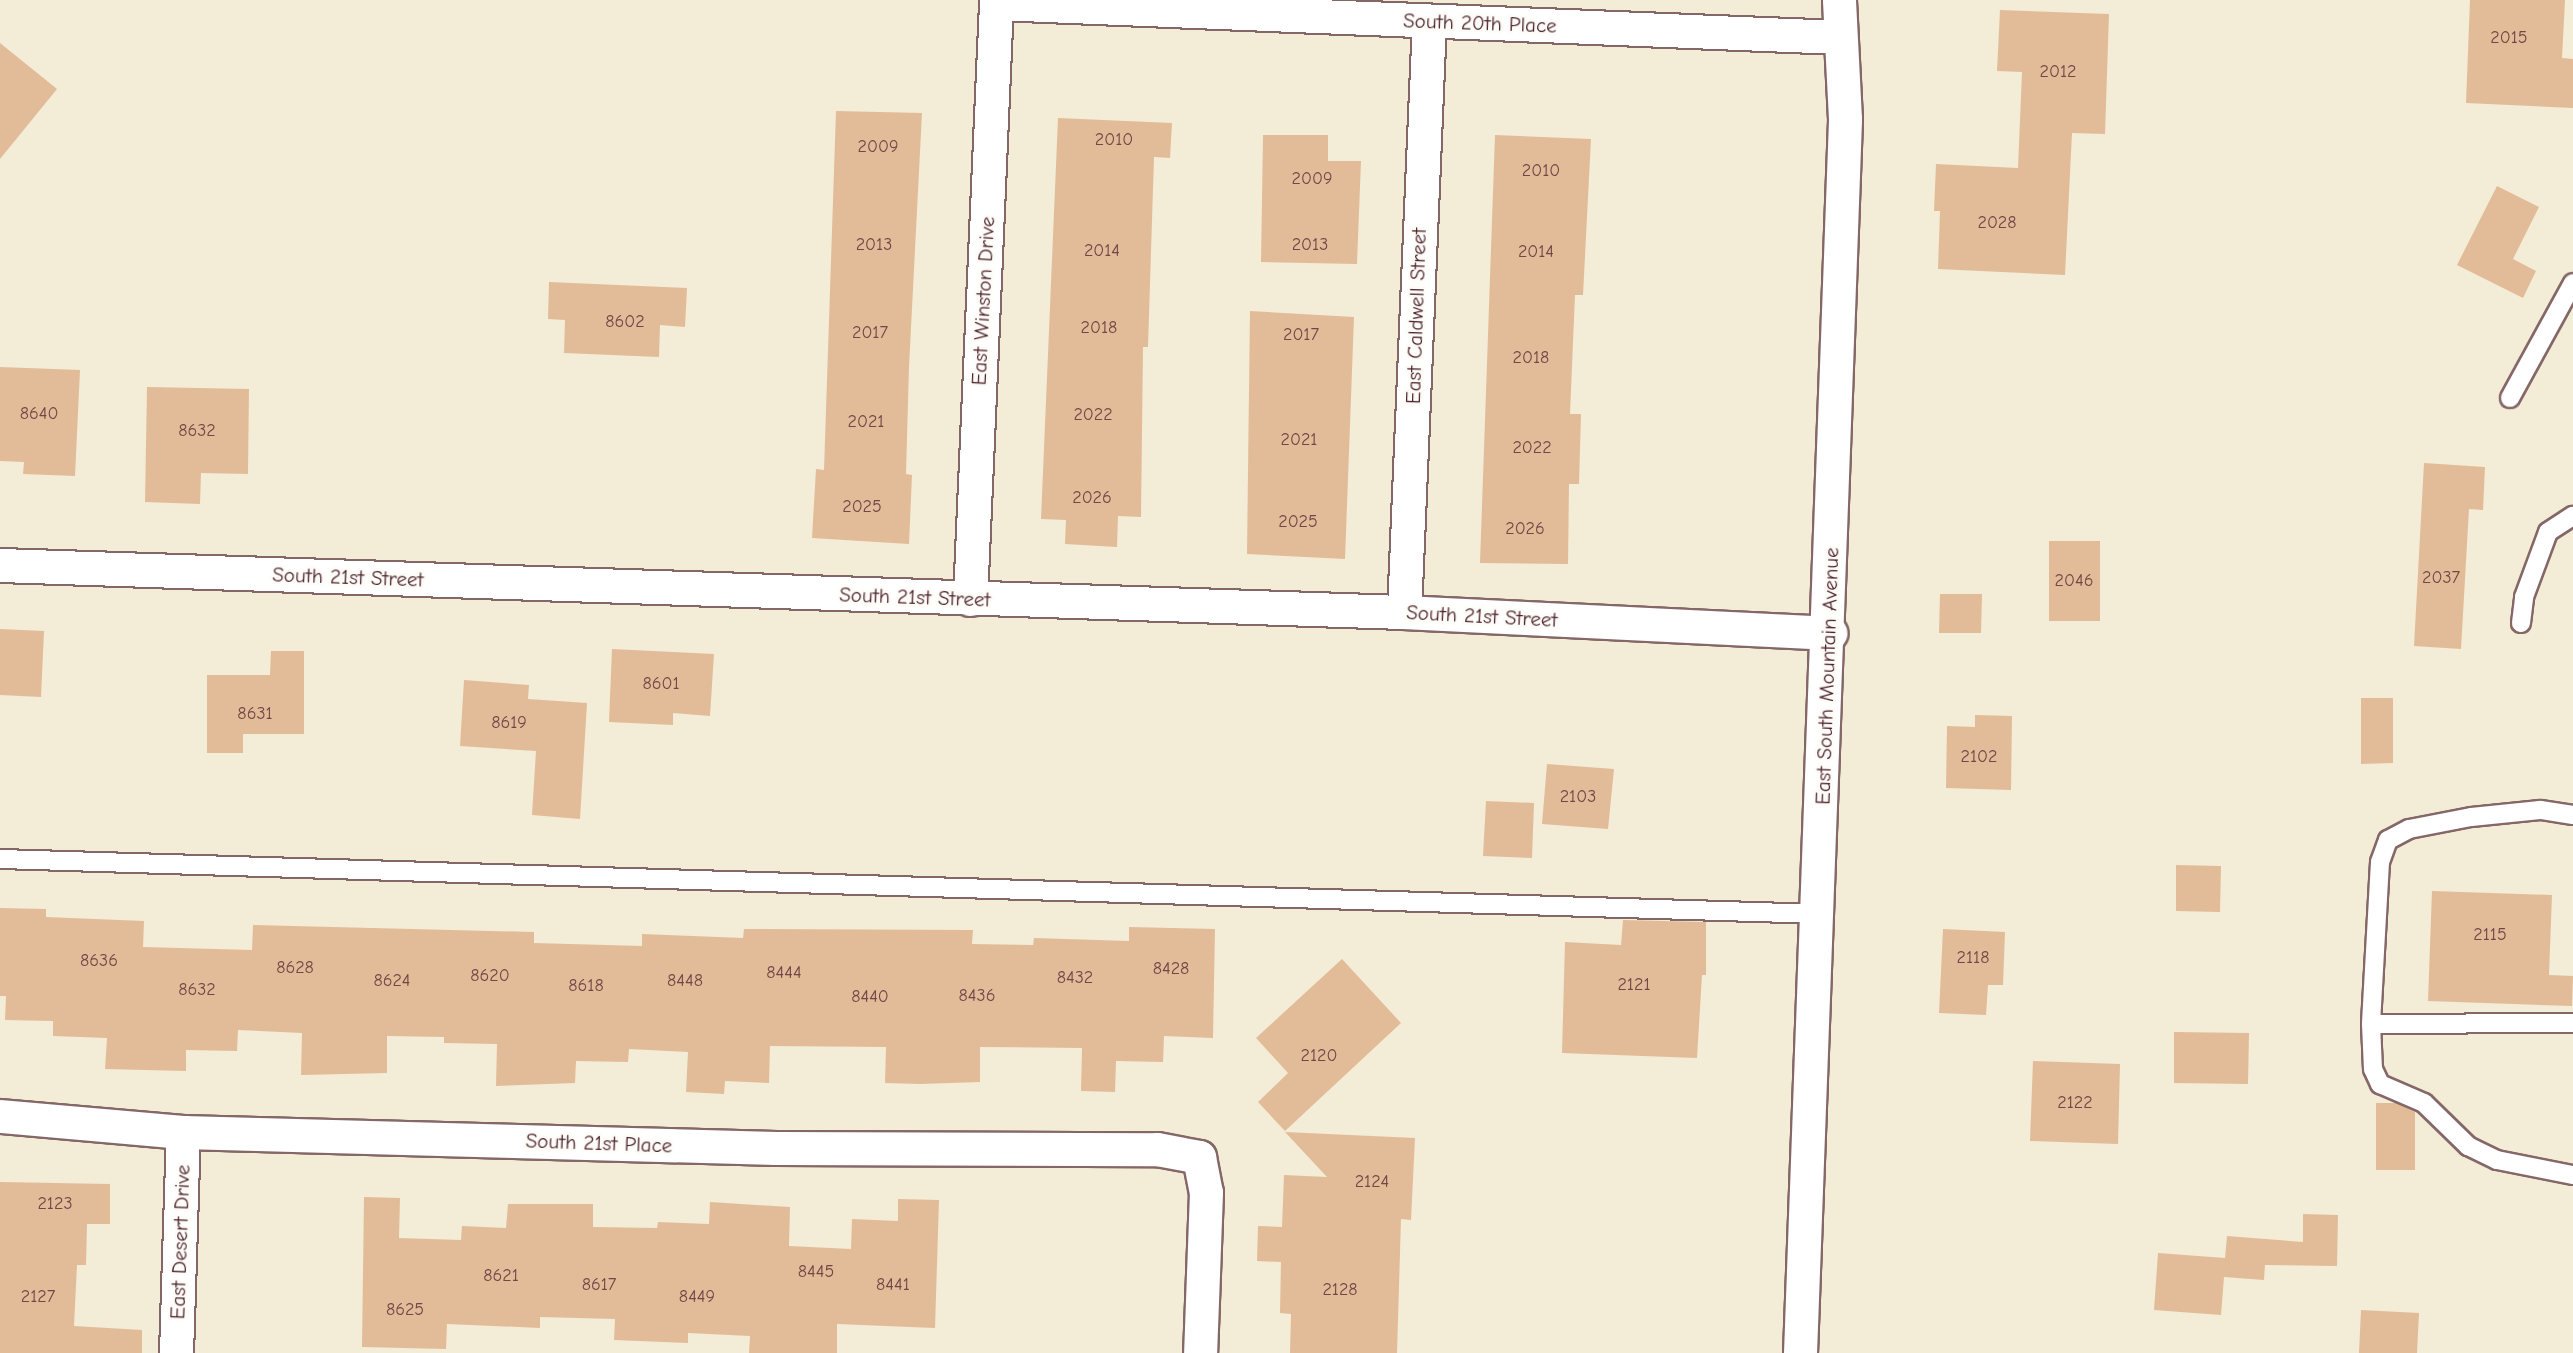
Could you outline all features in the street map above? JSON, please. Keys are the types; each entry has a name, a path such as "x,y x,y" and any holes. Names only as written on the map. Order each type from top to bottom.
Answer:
{"street":[{"name":"East South Mountain Avenue","path":"1800,1353 1816,914 1830,633 1845,119 1838,37 1839,0"},
{"name":"South 20th Place","path":"996,3 1838,37"},
{"name":"East Winston Drive","path":"970,599 996,3"},
{"name":"East Caldwell Street","path":"1404,612 1429,21"},
{"name":"South 21st Street","path":"0,565 1404,612 1830,633"},
{"name":"South 21st Place","path":"0,1116 183,1132 776,1148 1157,1149 1199,1157 1206,1192 1200,1353"},
{"name":"East Desert Drive","path":"176,1353 183,1132"}],"lane":[{"path":"2510,398 2573,283"},
{"path":"2521,623 2524,597 2548,533 2573,516"},
{"path":"2573,815 2540,810 2471,817 2409,829 2388,840 2380,862 2371,1024 2373,1069 2380,1084 2424,1103 2468,1146 2497,1160 2573,1175"},
{"path":"0,859 1816,914"},
{"path":"2371,1024 2573,1023"}],"building":[{"path":"2470,0 2565,0 2562,58 2573,59 2573,108 2466,103"},
{"path":"2000,10 2109,14 2105,134 2072,133 2065,275 1938,269 1940,211 1934,211 1936,164 2018,168 2022,72 1997,71"},
{"path":"0,43 57,89 0,159"},
{"path":"836,111 922,113 909,367 906,474 912,475 909,544 812,538 816,469 824,470"},
{"path":"1058,118 1172,123 1170,158 1154,157 1148,347 1143,347 1141,517 1118,516 1117,547 1065,544 1066,520 1041,519"},
{"path":"1263,135 1328,135 1328,161 1361,161 1357,264 1261,262"},
{"path":"1495,135 1591,139 1583,295 1575,295 1570,414 1581,414 1579,484 1569,484 1568,564 1480,563"},
{"path":"2497,186 2539,207 2513,259 2536,271 2523,298 2457,265"},
{"path":"549,282 687,288 685,327 660,325 659,357 564,353 565,320 548,319"},
{"path":"1250,311 1354,317 1345,559 1247,554"},
{"path":"0,367 80,370 75,476 23,474 24,462 0,461"},
{"path":"147,387 249,389 248,474 201,473 200,504 145,502"},
{"path":"2424,463 2485,467 2483,510 2469,509 2461,649 2414,646"},
{"path":"2049,541 2100,541 2100,621 2049,621"},
{"path":"1940,594 1982,594 1981,633 1939,633"},
{"path":"0,629 44,631 41,697 0,695"},
{"path":"612,649 714,654 710,716 673,713 673,725 609,722"},
{"path":"271,651 304,651 304,734 243,734 243,753 207,753 207,675 270,675"},
{"path":"464,680 529,685 528,699 587,703 580,819 532,815 536,751 460,746"},
{"path":"2361,698 2393,698 2393,763 2361,764"},
{"path":"1975,715 2012,716 2011,790 1946,788 1947,726 1975,727"},
{"path":"1547,764 1614,769 1608,829 1542,824"},
{"path":"1486,801 1534,803 1532,858 1483,856"},
{"path":"2176,865 2221,866 2220,912 2176,911"},
{"path":"2432,891 2552,895 2549,975 2573,976 2572,1006 2428,1001"},
{"path":"0,908 46,909 46,917 144,921 143,947 252,950 253,925 534,932 534,943 642,946 642,934 743,938 744,929 973,930 972,944 1033,945 1034,938 1129,941 1129,927 1215,929 1213,1038 1164,1036 1163,1062 1116,1061 1115,1092 1081,1091 1082,1048 980,1047 980,1082 920,1084 885,1083 886,1047 770,1046 769,1083 725,1081 724,1094 686,1092 688,1052 629,1049 628,1062 576,1061 575,1083 496,1086 497,1044 444,1043 444,1037 387,1036 387,1073 301,1075 302,1033 238,1030 237,1051 186,1050 186,1071 105,1069 107,1038 53,1036 53,1021 5,1020 6,996 0,996"},
{"path":"1623,920 1706,922 1706,975 1702,975 1697,1058 1562,1053 1565,942 1621,945"},
{"path":"1943,929 2005,932 2003,985 1988,985 1986,1015 1939,1013"},
{"path":"1342,959 1401,1023 1285,1131 1258,1102 1288,1073 1256,1038"},
{"path":"2174,1032 2249,1033 2248,1084 2174,1083"},
{"path":"2033,1061 2120,1064 2118,1144 2030,1141"},
{"path":"2376,1103 2396,1103 2415,1112 2415,1170 2376,1170"},
{"path":"1285,1132 1415,1138 1411,1220 1401,1219 1397,1353 1290,1353 1291,1314 1280,1313 1281,1262 1257,1261 1258,1226 1282,1227 1284,1175 1327,1177"},
{"path":"0,1182 110,1184 110,1224 87,1224 86,1265 77,1265 74,1326 142,1330 142,1353 0,1353"},
{"path":"364,1197 400,1198 399,1238 461,1240 462,1226 506,1228 508,1204 593,1204 593,1227 657,1228 658,1222 709,1224 710,1202 790,1207 789,1246 851,1249 852,1219 898,1221 898,1199 939,1200 935,1328 837,1324 837,1353 749,1353 750,1336 688,1333 688,1343 614,1340 615,1319 540,1317 540,1328 447,1324 446,1349 362,1347"},
{"path":"2303,1214 2338,1215 2337,1266 2265,1265 2264,1280 2224,1277 2221,1315 2154,1310 2158,1253 2225,1258 2227,1236 2303,1242"},
{"path":"2361,1310 2419,1313 2417,1353 2359,1353"}]}
